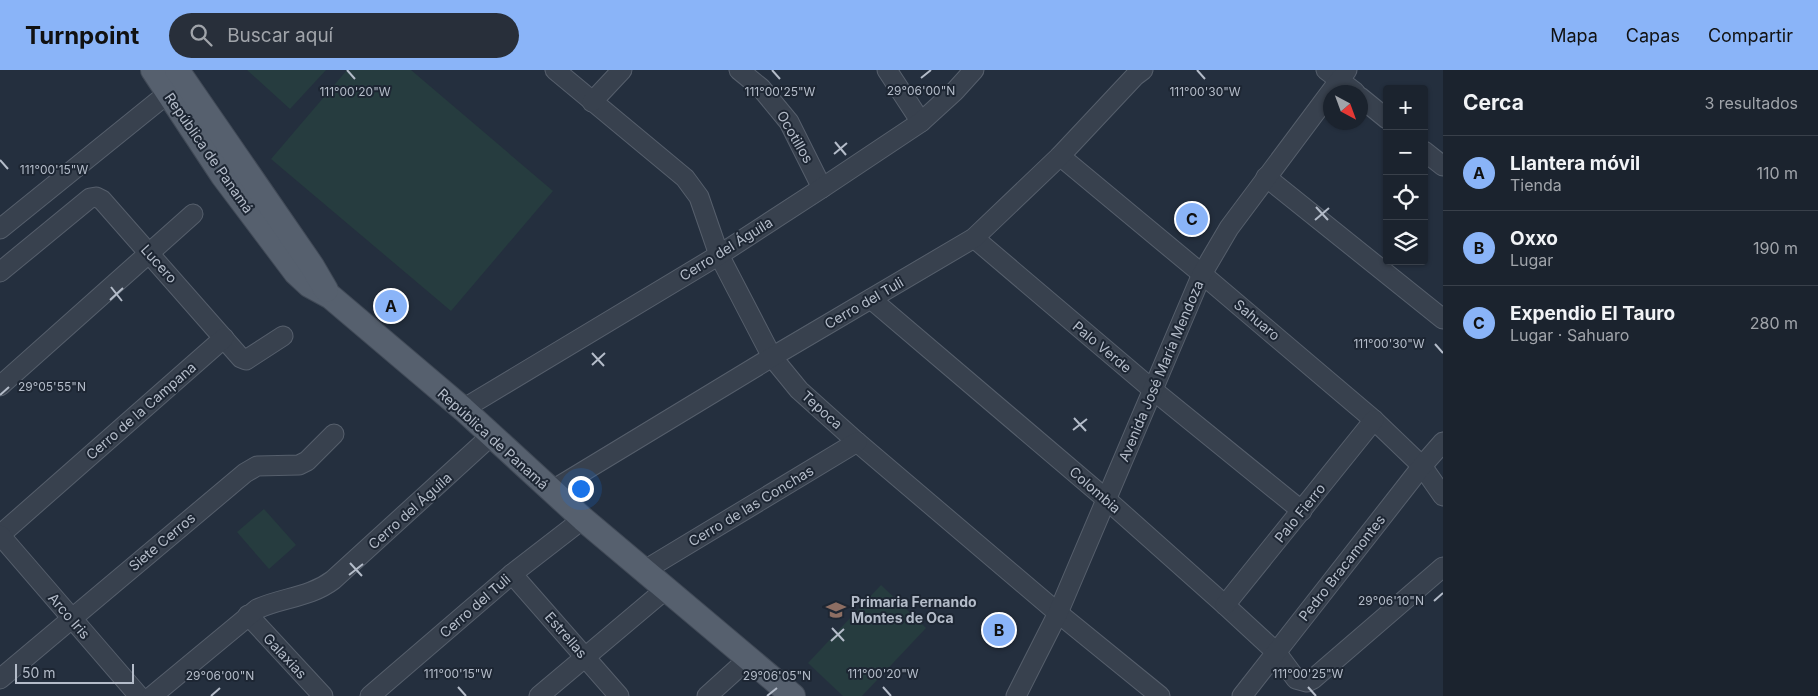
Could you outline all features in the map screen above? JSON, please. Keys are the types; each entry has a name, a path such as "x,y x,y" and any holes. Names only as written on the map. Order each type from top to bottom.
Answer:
{"main road":[{"name":"República de Panamá","path":"153,70 223,176 296,273 309,285 331,297 463,409 583,519 793,696"},
{"path":"165,70 172,83 168,94 177,94 183,99 278,238 312,266"},
{"name":"República de Panamá","path":"177,70 312,266 331,297"}],"street":[{"name":"Tepoca","path":"555,70 685,178 694,188 704,208 719,255 772,357 799,390 857,442 1058,613 1160,696"},
{"path":"592,102 622,70"},
{"name":"Ocotillos","path":"739,70 761,88 789,122 822,188"},
{"path":"887,70 921,122"},
{"name":"Cerro del Águila","path":"463,409 719,255 822,188 921,122 974,70"},
{"name":"Cerro del Tuli","path":"551,490 974,238 1060,156 1135,76 1143,70"},
{"path":"1337,73 1348,85"},
{"name":"Avenida José María Mendoza","path":"1016,696 1058,613 1202,274 1228,228 1266,177 1337,73"},
{"path":"0,229 168,94"},
{"path":"1368,104 1383,116"},
{"path":"1428,154 1443,166"},
{"name":"Sahuaro","path":"1060,156 1374,420 1422,466 1443,496"},
{"path":"1266,177 1443,319"},
{"name":"Lucero","path":"0,272 90,198 96,197 102,200 224,338"},
{"path":"0,386 193,214"},
{"name":"Palo Verde","path":"974,238 1153,390 1302,511"},
{"name":"Colombia","path":"870,299 1106,499 1225,605 1276,652 1296,680 1307,682 1313,679 1443,566"},
{"path":"224,338 241,358 246,360 283,336"},
{"name":"Cerro de la Campana","path":"0,535 224,338"},
{"name":"Palo Fierro","path":"1225,605 1374,420"},
{"name":"Siete Cerros","path":"0,679 244,473 256,466 299,465 306,461 334,434"},
{"name":"Cerro del Águila","path":"152,696 248,615 266,605 310,594 322,589 492,436"},
{"name":"Cerro de las Conchas","path":"645,570 857,442"},
{"name":"Pedro Bracamontes","path":"1242,696 1422,466 1443,442"},
{"name":"Cerro del Tuli","path":"370,696 512,574 583,519"},
{"name":"Arco Iris","path":"0,535 139,696"},
{"name":"Estrellas","path":"512,574 619,696"},
{"path":"539,696 666,589"},
{"name":"Galaxias","path":"248,615 322,696"},
{"path":"707,696 748,659"}],"green space":[{"path":"247,70 326,70 290,109"},
{"path":"347,70 411,70 553,191 451,311 271,159"},
{"path":"264,509 296,545 269,569 237,532"},
{"path":"881,585 926,628 862,696 843,696 808,663"}],"place":[{"name":"Expendio El Tauro","path":"1192,219"},
{"name":"Llantera móvil","path":"391,306"},
{"name":"Primaria Fernando Montes de Oca","path":"836,610"},
{"name":"Oxxo","path":"999,630"}]}
